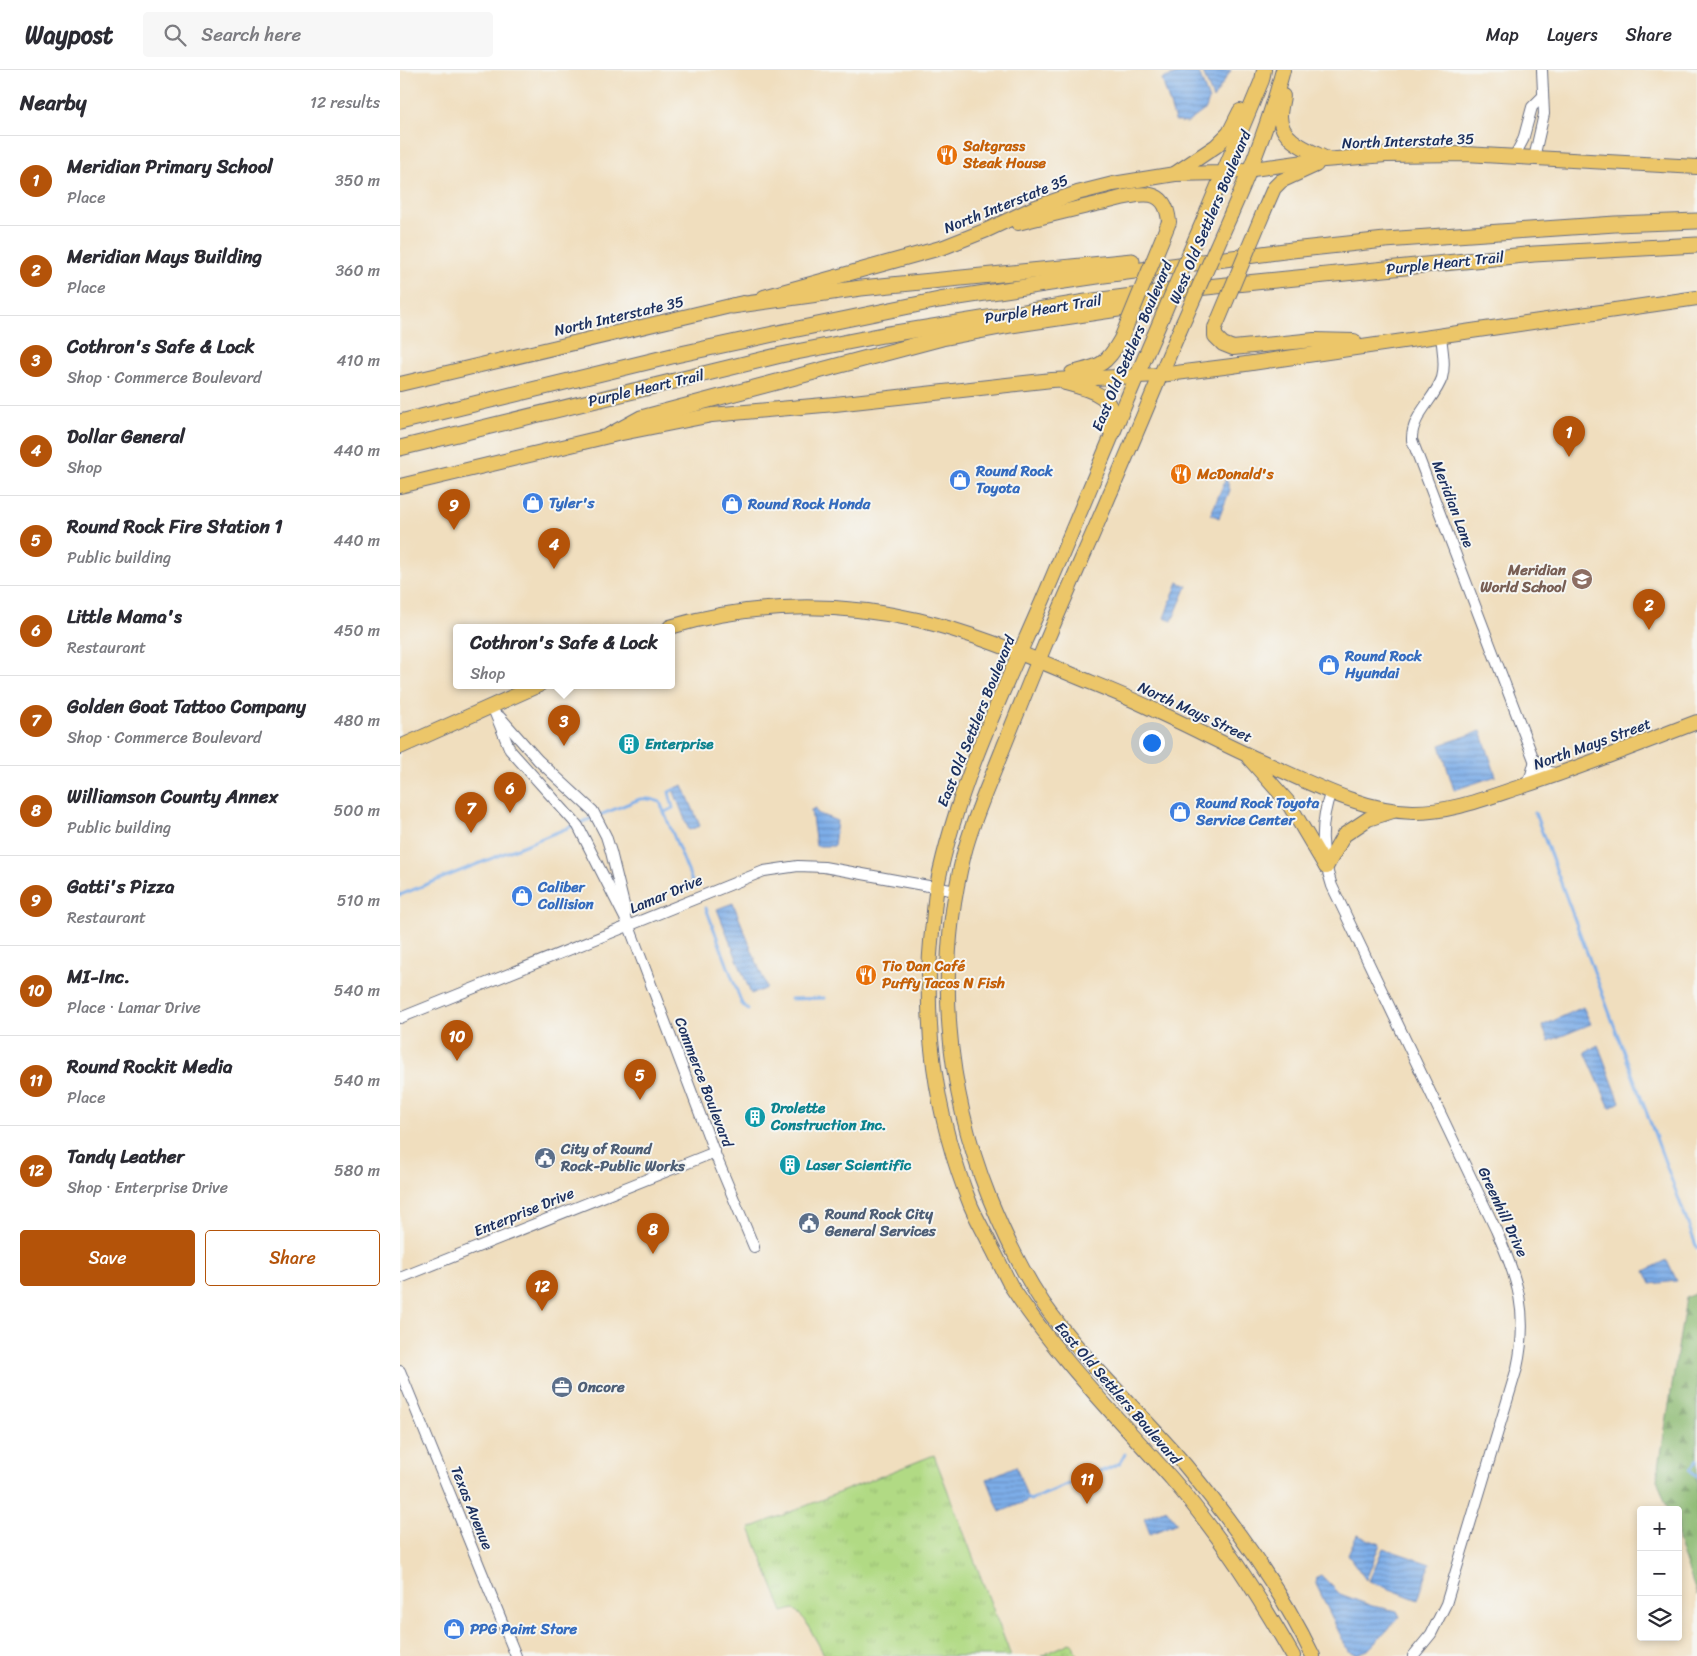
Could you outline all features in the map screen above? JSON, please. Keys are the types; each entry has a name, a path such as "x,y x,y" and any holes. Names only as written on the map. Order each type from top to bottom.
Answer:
{"highway":[{"name":"Purple Heart Trail","path":"400,422 676,355 788,331 939,300 1104,274 1292,250 1475,233 1697,220"},
{"name":"Purple Heart Trail","path":"400,448 781,355 883,335 1086,302 1187,289 1534,254 1697,245"},
{"path":"732,306 860,288 1109,263 1292,250"},
{"path":"610,435 641,418 916,345 1011,325 1144,305 1187,289"}],"main road":[{"path":"1284,70 1280,118 1282,129 1288,137 1301,147 1328,160"},
{"name":"West Old Settlers Boulevard","path":"1160,375 1251,168 1284,70"},
{"path":"1175,174 1207,153 1229,133 1263,75"},
{"name":"East Old Settlers Boulevard","path":"1263,75 974,764 957,812 937,887 930,950 928,1014 937,1085 945,1125 972,1207 1009,1282 1058,1352 1172,1480 1230,1553 1293,1656"},
{"name":"North Interstate 35","path":"400,384 732,306 944,247 987,230 1036,207 1077,193 1113,184 1175,174 1223,173 1251,168 1386,155 1464,154 1697,167"},
{"path":"1328,160 1281,181 1274,188 1215,328 1215,336 1223,344 1234,348 1314,340 1391,343"},
{"path":"987,230 1136,196 1152,195 1161,200 1168,210 1169,222 1120,339 1109,358 1098,366 1052,380"},
{"path":"400,486 610,435 712,415 835,404 1052,380 1160,375 1697,298"},
{"name":"East Old Settlers Boulevard","path":"1160,375 1039,661 964,851 949,942 948,1008 952,1058 958,1098 975,1161 999,1223 1043,1302 1073,1340 1185,1465 1255,1556 1284,1601 1313,1656"},
{"path":"1052,380 1091,390 1107,401 1112,410 1112,422 1095,475"},
{"name":"North Mays Street","path":"675,626 712,616 753,609 797,607 839,608 918,620 954,630 1020,653 1154,709 1232,749 1367,805 1412,812 1455,808 1482,801 1542,781 1697,722"},
{"path":"400,747 530,689"},
{"path":"1245,754 1287,801 1326,867"},
{"path":"1326,867 1344,835 1368,819 1396,810"}],"street":[{"path":"1534,158 1544,114 1542,70"},
{"path":"1514,157 1523,140 1532,108 1542,97"},
{"path":"1442,351 1447,341 1457,333"},
{"name":"Meridian Lane","path":"1441,335 1444,365 1442,377 1413,428 1412,440 1542,781"},
{"name":"Commerce Boulevard","path":"492,706 510,750 578,826 629,926 715,1152 754,1246"},
{"name":"Commerce Boulevard","path":"492,706 525,748 593,811 606,836 612,855 629,926"},
{"path":"1524,786 1531,775 1535,760 1547,771 1559,774"},
{"name":"Greenhill Drive","path":"1332,791 1325,809 1322,828 1326,867 1332,886 1509,1259 1517,1283 1520,1300 1522,1334 1517,1368 1446,1604 1431,1634 1413,1656"},
{"name":"Lamar Drive","path":"400,1018 756,874 781,868 824,867 956,891"},
{"name":"Enterprise Drive","path":"400,1278 715,1152"},
{"name":"Texas Avenue","path":"400,1371 516,1656"}],"green space":[{"path":"1697,1293 1697,1595 1682,1552 1682,1506 1667,1506 1657,1479 1686,1298"},
{"path":"934,1455 1011,1656 825,1656 805,1620 794,1609 783,1612 750,1528"},
{"path":"1072,1642 1077,1656 1041,1656"}],"water":[{"path":"1188,70 1198,70 1209,100 1206,109 1187,123 1175,121 1162,79"},
{"path":"1202,70 1231,70 1213,99"},
{"path":"1226,478 1230,490 1219,518 1211,514"},
{"path":"1178,582 1187,586 1172,621 1164,618"},
{"path":"1481,731 1496,776 1454,790 1440,745"},
{"path":"683,785 700,826 689,830 673,789"},
{"path":"816,808 817,813 837,821 834,846 816,846 811,810"},
{"path":"733,903 767,988 751,994 717,909"},
{"path":"1583,1007 1591,1024 1549,1041 1542,1026"},
{"path":"1598,1045 1620,1102 1610,1108 1585,1052"},
{"path":"1667,1260 1677,1281 1651,1284 1645,1271"},
{"path":"1016,1466 1027,1501 1000,1512 987,1479"},
{"path":"1166,1509 1177,1523 1150,1534 1144,1518"},
{"path":"1357,1535 1380,1544 1366,1580 1348,1555"},
{"path":"1383,1548 1430,1564 1418,1600 1369,1581"},
{"path":"1321,1575 1340,1594 1372,1606 1397,1611 1400,1617 1368,1650 1357,1654 1348,1651 1316,1584 1317,1577"}],"waterway":[{"path":"665,812 673,808 669,792 675,789"},
{"path":"400,895 640,799 660,802 692,881"},
{"path":"1535,813 1697,1248"},
{"path":"706,908 742,1004 748,1010"},
{"path":"791,999 824,998"},
{"path":"1025,1497 1030,1500 1107,1469 1120,1463 1125,1454"},
{"path":"1697,1460 1690,1470 1697,1476"}],"place":[{"name":"Saltgrass Steak House","path":"947,155"},
{"name":"Meridian Primary School","path":"1569,457"},
{"name":"McDonald's","path":"1181,474"},
{"name":"Round Rock Toyota","path":"960,480"},
{"name":"Tyler's","path":"533,503"},
{"name":"Round Rock Honda","path":"732,504"},
{"name":"Gatti's Pizza","path":"454,530"},
{"name":"Dollar General","path":"554,569"},
{"name":"Meridian World School","path":"1582,579"},
{"name":"Meridian Mays Building","path":"1649,630"},
{"name":"Round Rock Hyundai","path":"1329,665"},
{"name":"Enterprise","path":"629,744"},
{"name":"Cothron's Safe & Lock","path":"564,746"},
{"name":"Round Rock Toyota Service Center","path":"1180,812"},
{"name":"Little Mama's","path":"510,813"},
{"name":"Golden Goat Tattoo Company","path":"471,833"},
{"name":"Caliber Collision","path":"522,896"},
{"name":"Tio Dan Café Puffy Tacos N Fish","path":"866,975"},
{"name":"MI-Inc.","path":"457,1061"},
{"name":"Round Rock Fire Station 1","path":"640,1100"},
{"name":"Drolette Construction Inc.","path":"755,1117"},
{"name":"City of Round Rock-Public Works","path":"545,1158"},
{"name":"Laser Scientific","path":"790,1165"},
{"name":"Round Rock City General Services","path":"809,1223"},
{"name":"Williamson County Annex","path":"653,1254"},
{"name":"Tandy Leather","path":"542,1311"},
{"name":"Oncore","path":"562,1387"},
{"name":"Round Rockit Media","path":"1087,1504"},
{"name":"PPG Paint Store","path":"454,1629"}]}
